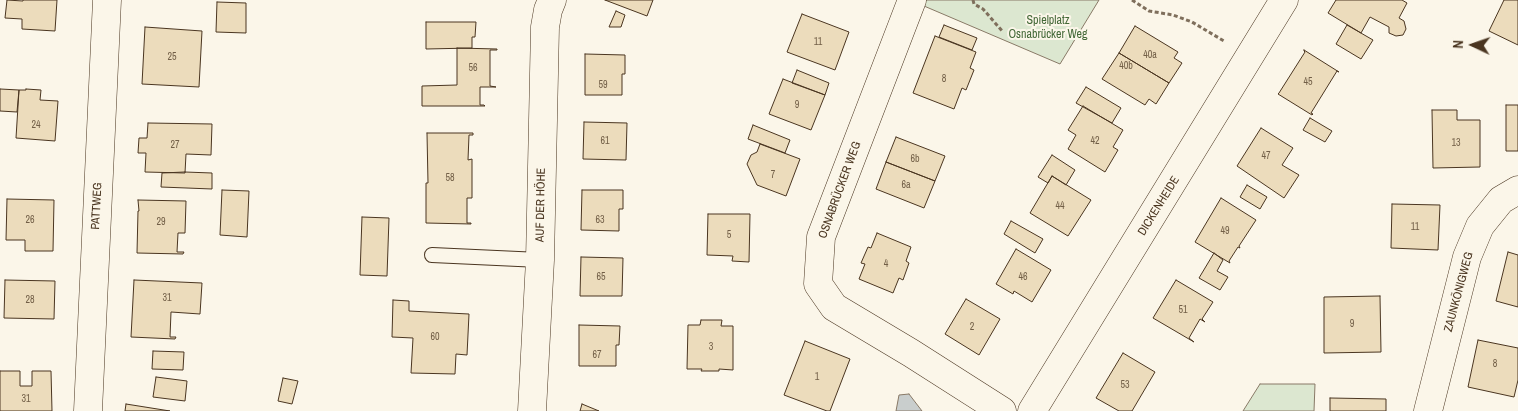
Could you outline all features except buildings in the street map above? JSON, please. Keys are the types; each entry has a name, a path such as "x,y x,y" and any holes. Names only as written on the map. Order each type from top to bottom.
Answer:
{"street":[{"name":"PATTWEG","path":"88,411 107,0"},
{"name":"AUF DER HÖHE","path":"532,411 540,260 545,27 552,0"},
{"name":"OSNABRÜCKER WEG","path":"912,0 821,238 818,284 834,307 1002,411"},
{"name":"DICKENHEIDE","path":"1032,411 1284,0"},
{"name":"ZAUNKÖNIGWEG","path":"1428,411 1467,257 1480,226 1501,200 1518,190"}],"lane":[{"path":"432,255 540,260"}],"path":[{"path":"973,0 974,4 983,9 1003,32"},
{"path":"1132,0 1149,12 1173,14 1192,22 1250,57"}],"green space":[{"name":"Spielplatz Osnabrücker Weg","path":"926,0 1099,0 1060,64 924,6"},
{"path":"1260,384 1315,384 1314,411 1243,411"}],"shaded area":[{"path":"909,394 922,411 896,411 899,395"}]}
